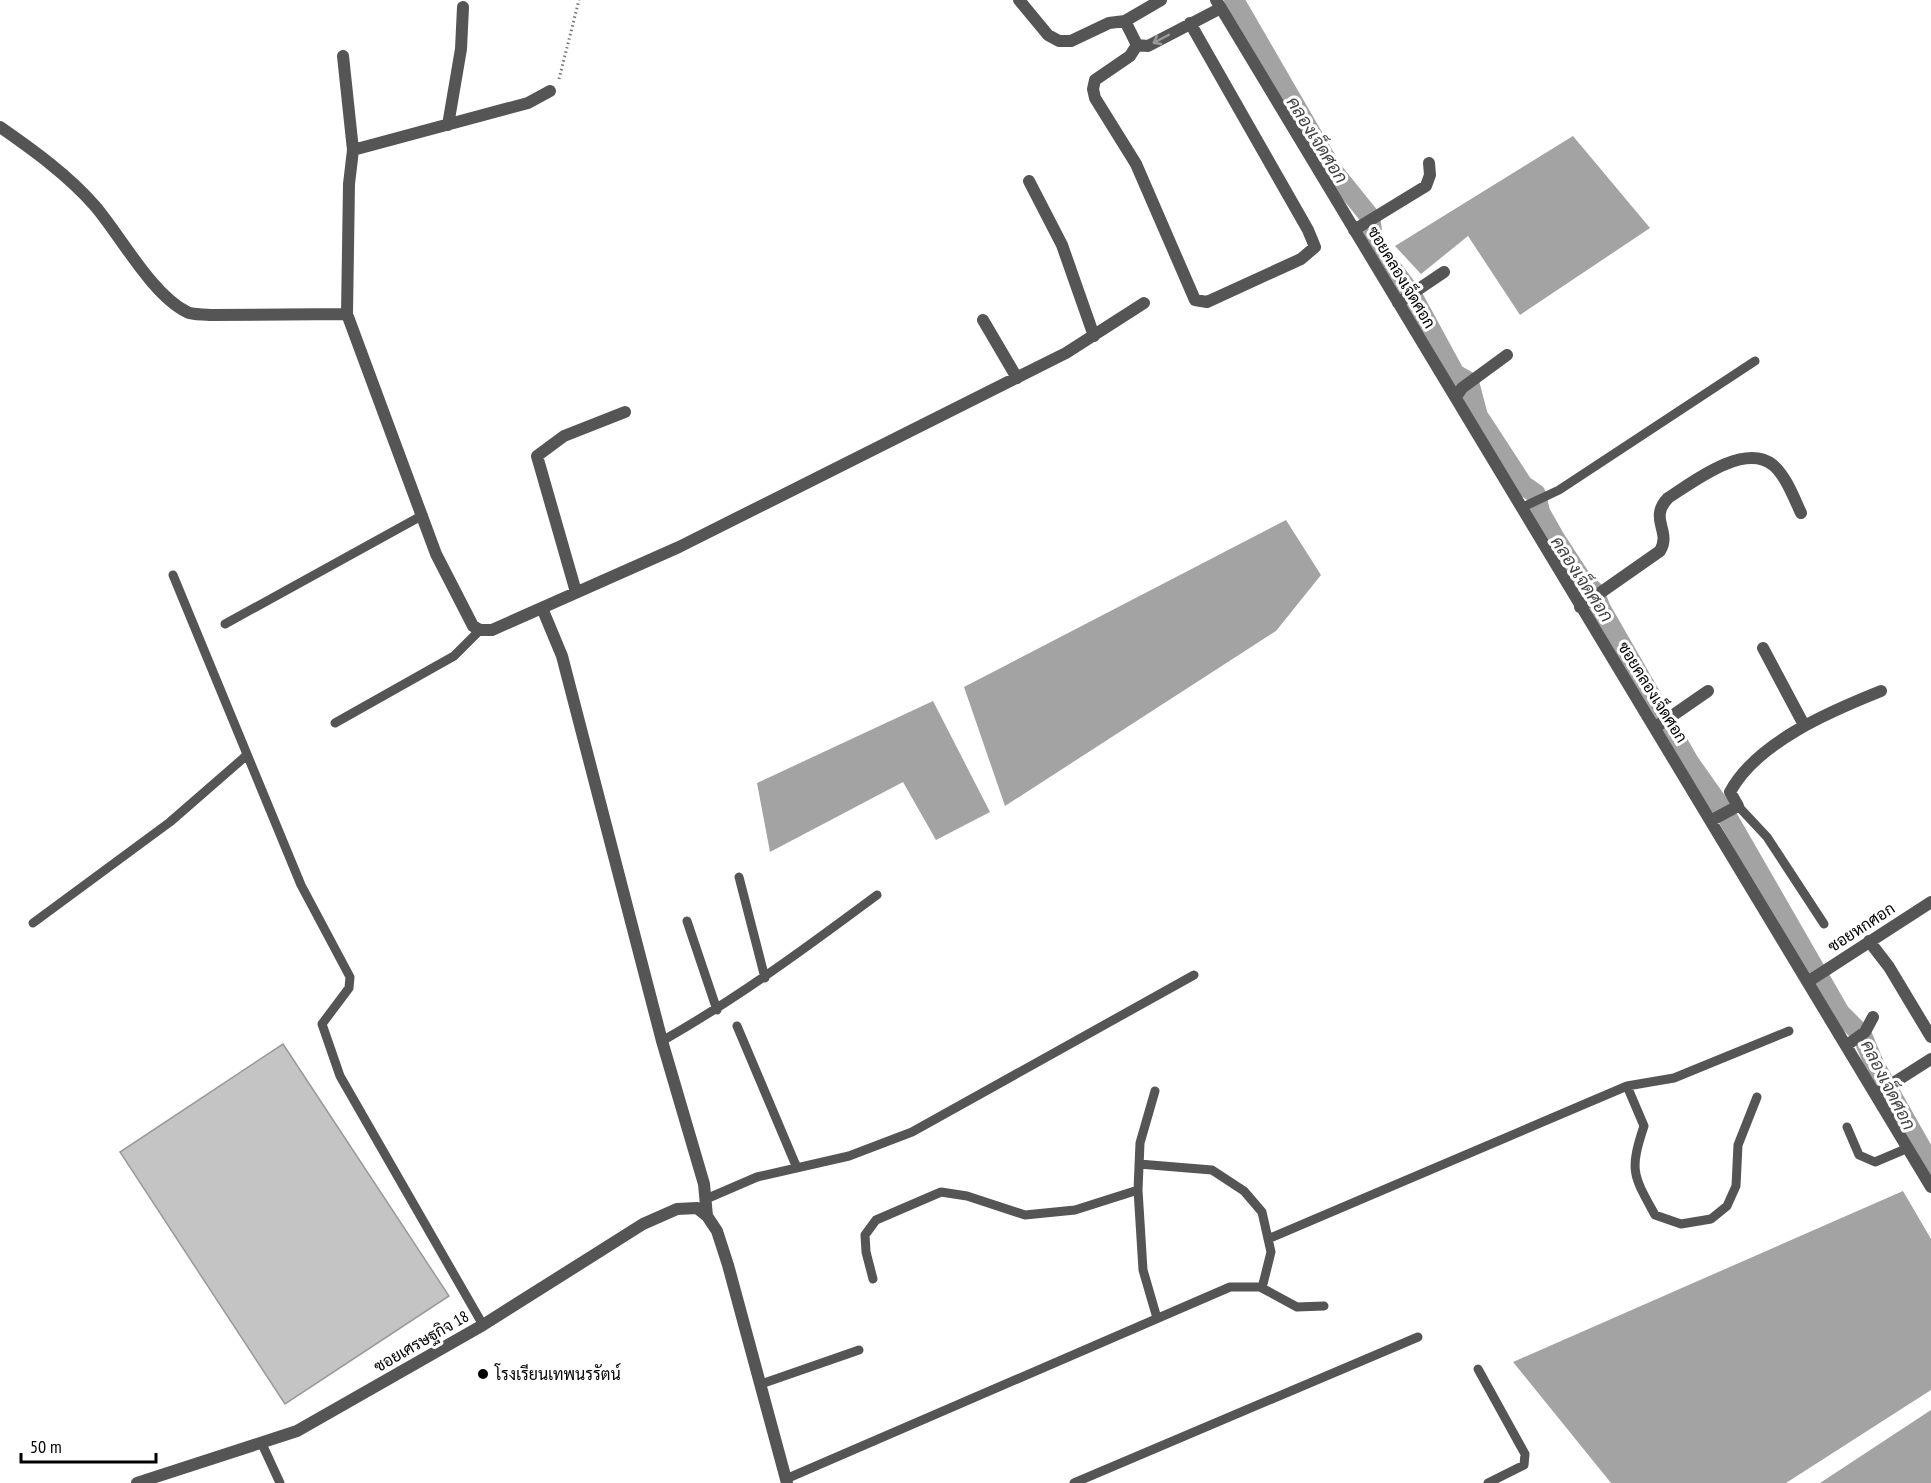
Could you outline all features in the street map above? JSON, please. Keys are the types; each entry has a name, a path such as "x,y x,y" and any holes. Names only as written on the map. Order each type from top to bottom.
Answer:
{"street":[{"path":"1019,0 1048,35 1059,41 1071,41 1109,23 1125,21 1161,0"},
{"path":"1137,45 1148,46 1190,23 1218,4"},
{"name":"ซอยคลองเจ็ดศอก","path":"1218,4 1459,392 1656,727 1714,819 1809,981 1880,1091 1908,1148 1931,1187"},
{"path":"448,124 461,49 463,7"},
{"path":"1125,21 1137,45"},
{"path":"1137,45 1130,56 1095,80 1093,89 1095,98 1136,164 1195,300 1207,302 1301,259 1315,248 1308,230 1190,23"},
{"path":"343,56 353,150 349,184 347,314 436,554 473,626 480,630 492,630 679,547 1066,353 1144,303"},
{"path":"353,150 528,103 550,91"},
{"path":"0,127 72,183 95,206 130,255 160,290 188,312 210,315 347,314"},
{"path":"1359,228 1426,186 1430,175 1429,163"},
{"path":"1029,181 1062,245 1094,336"},
{"path":"1402,301 1444,272"},
{"path":"983,320 1017,378"},
{"path":"1459,392 1507,355"},
{"path":"576,592 537,456 564,436 625,412"},
{"path":"1585,603 1660,551 1663,536 1658,515 1660,506 1668,498 1733,460 1748,457 1761,459 1773,465 1784,479 1802,513"},
{"path":"542,608 562,656 662,1041 704,1184 707,1216 717,1231 728,1265 787,1481"},
{"path":"1763,648 1804,725"},
{"path":"1714,819 1735,807 1730,792 1736,779 1804,725 1881,690"},
{"path":"1656,727 1708,691"},
{"name":"ซอยหกศอก","path":"1809,981 1869,940 1930,905"},
{"path":"1869,940 1889,967 1931,1036"},
{"path":"1851,1043 1865,1032 1872,1017"},
{"path":"1880,1091 1931,1059"},
{"name":"ซอยเศรษฐกิจ 18","path":"146,1482 297,1431 483,1325 643,1224 677,1209 697,1208 707,1216"}],"lane":[{"path":"1527,505 1559,490 1755,361"},
{"path":"225,624 423,515"},
{"path":"174,575 301,885 350,977 349,988 322,1024 340,1076 483,1325"},
{"path":"335,723 454,656 480,630"},
{"path":"33,923 170,822 247,755"},
{"path":"1735,807 1767,837 1824,924"},
{"path":"739,877 765,978"},
{"path":"662,1041 717,1010 765,978 877,895"},
{"path":"687,921 717,1010"},
{"path":"706,1199 757,1177 849,1156 912,1132 1194,975"},
{"path":"737,1026 798,1168"},
{"path":"1268,1239 1626,1086 1674,1078 1789,1031"},
{"path":"1626,1086 1644,1126 1634,1158 1635,1180 1655,1215 1681,1224 1711,1219 1727,1206 1736,1186 1738,1145 1757,1097"},
{"path":"1155,1091 1140,1143 1138,1190 1143,1270 1157,1318"},
{"path":"1847,1127 1859,1155 1875,1162 1908,1148"},
{"path":"1139,1164 1212,1170 1244,1191 1262,1212 1271,1252 1262,1288"},
{"path":"873,1278 866,1252 865,1235 876,1220 941,1192 967,1196 1025,1215 1075,1209 1138,1190"},
{"path":"787,1481 1230,1287 1262,1288 1297,1307 1324,1306"},
{"path":"1074,1483 1418,1337"},
{"path":"761,1384 859,1350"},
{"path":"1478,1369 1526,1454 1524,1465 1488,1483"},
{"path":"262,1444 280,1483"}],"path":[{"path":"550,91 561,77 579,0"}],"shaded area":[{"path":"1573,136 1650,228 1520,315 1468,236 1421,274 1395,246"},
{"path":"1286,520 1321,575 1276,631 1005,806 964,687"},
{"path":"933,701 990,812 936,840 903,782 770,852 757,783"},
{"path":"1903,1191 1931,1239 1931,1390 1786,1483 1611,1483 1513,1362"},
{"path":"1931,1410 1931,1483 1820,1483"}],"building":[{"path":"283,1044 449,1296 285,1404 120,1152"}],"waterway":[{"name":"คลองเจ็ดศอก","path":"1234,0 1333,171 1370,217 1374,244 1412,295 1455,374 1469,382 1478,416 1523,485 1536,494 1540,512 1554,537 1582,580 1594,591 1601,609 1689,762 1725,813 1840,1013 1862,1035 1875,1066 1931,1165"}],"place":[{"name":"โรงเรียนเทพนรรัตน์","path":"483,1374"}]}
